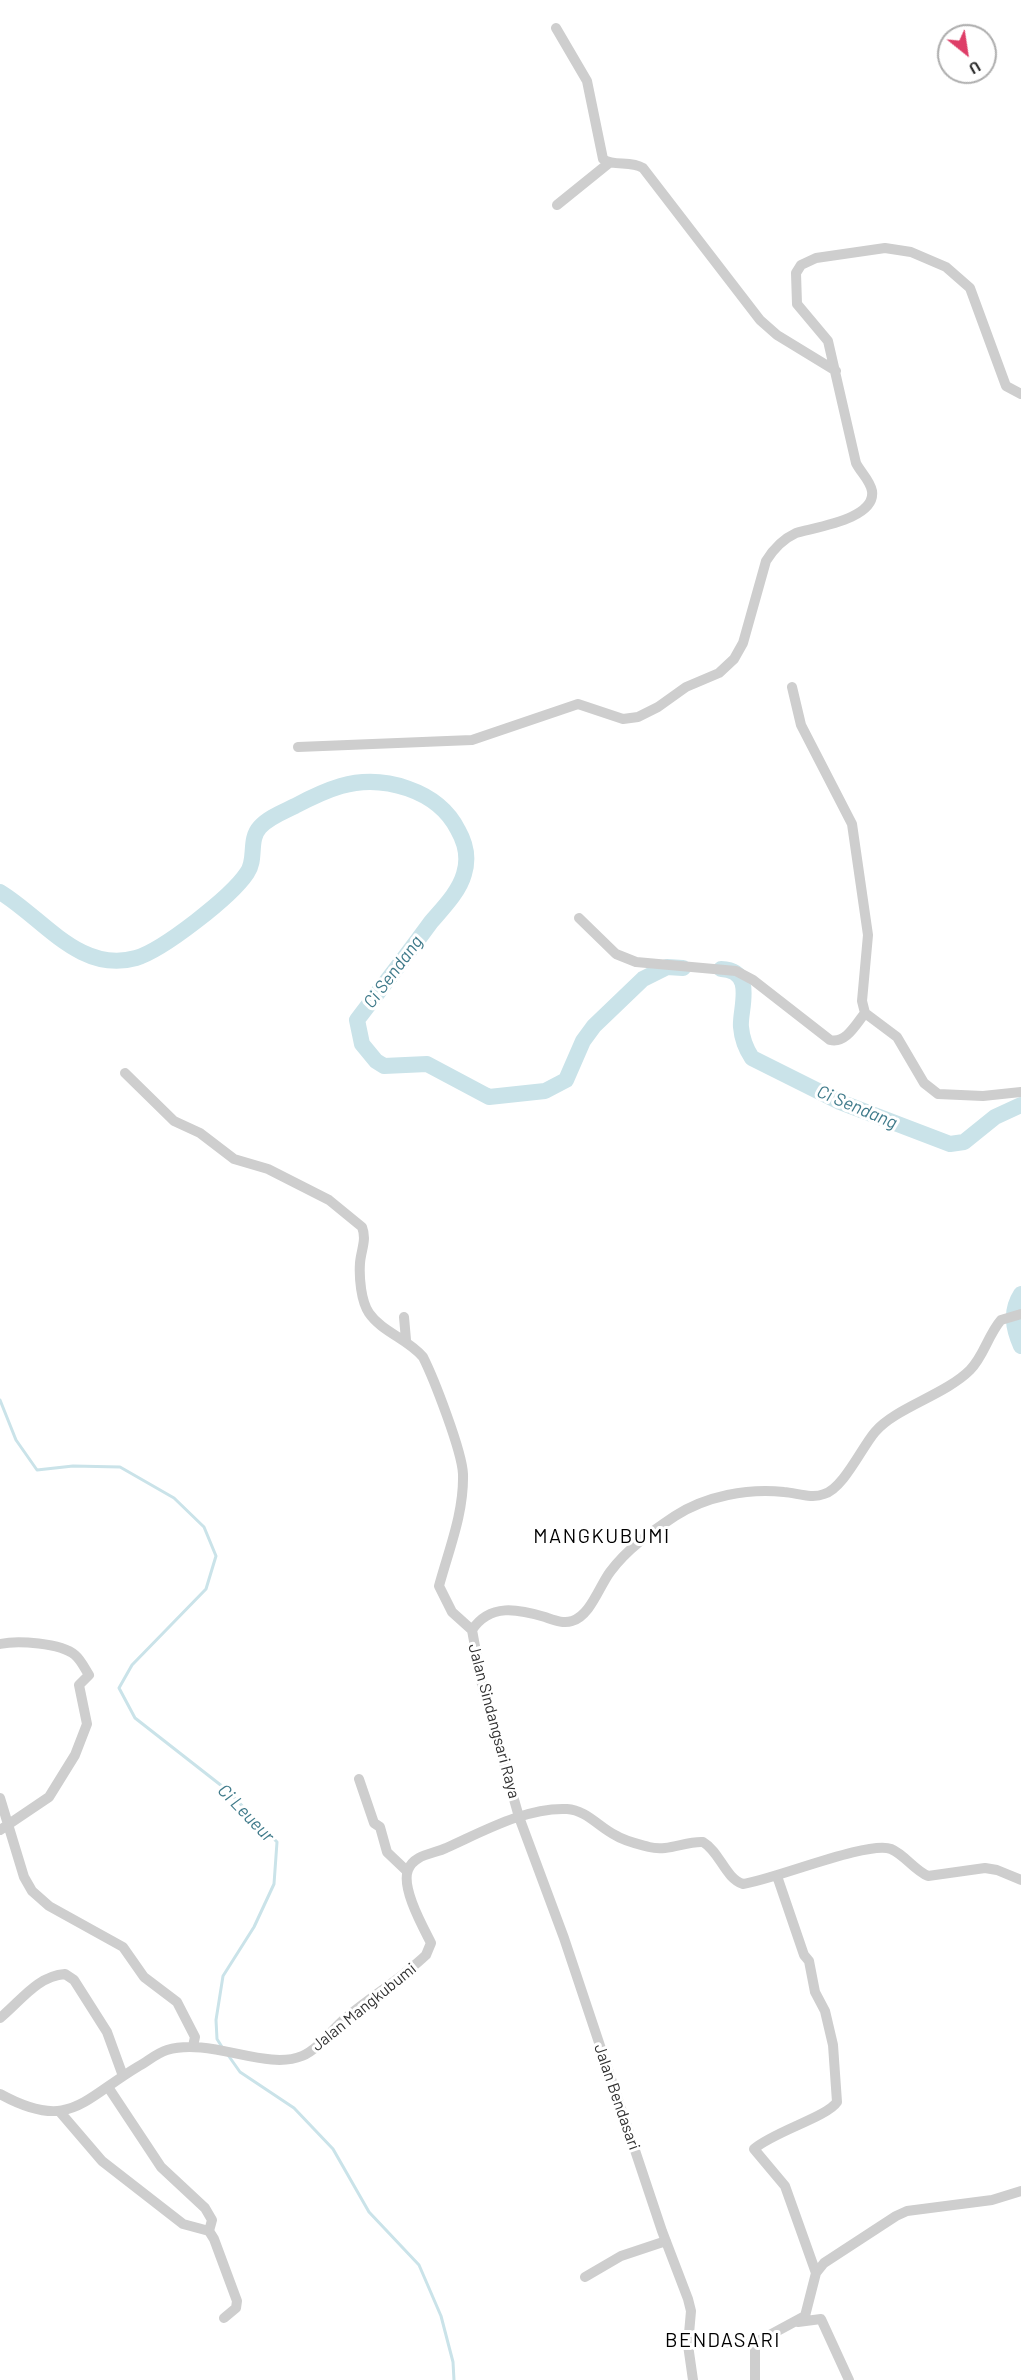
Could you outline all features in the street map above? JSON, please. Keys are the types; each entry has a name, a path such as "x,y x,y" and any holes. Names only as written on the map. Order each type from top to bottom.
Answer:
{"street":[{"path":"556,28 587,81 601,156 609,163"},
{"path":"557,205 609,163 632,163 643,168 760,320 777,335 836,371"},
{"path":"298,747 472,740 578,704 614,717 629,719 650,712 686,687 719,673 734,659 743,643 766,561 772,551 788,537 852,517 862,512 871,503 872,489 856,463 836,371 824,334 797,304 796,273 801,266 816,258 871,248 898,249 946,267 964,280 974,298 1006,386 1021,394"},
{"path":"792,687 801,725 852,824 869,945 862,1001 865,1013 897,1037 924,1083 938,1094 983,1096 1021,1092"},
{"path":"579,918 616,954 630,960 736,971 753,980 830,1040 836,1041 845,1037 865,1013"},
{"path":"125,1073 174,1121 200,1133 234,1159 268,1168 329,1200 358,1222 364,1235 360,1263 363,1301 367,1311 375,1320 406,1340 423,1357 463,1472 460,1513 439,1586 452,1612 472,1630"},
{"name":"Jalan Sindangsari Raya","path":"519,1817 483,1690 472,1630 487,1614 502,1611 532,1613 561,1622 571,1622 586,1612 609,1572 627,1551 695,1506 741,1493 764,1491 815,1496 832,1491 877,1429 942,1391 970,1371 980,1358 996,1326 1008,1316 1021,1314"},
{"path":"404,1317 406,1340"},
{"path":"0,1644 18,1640 67,1651 75,1655 89,1675 79,1685 87,1724 75,1755 49,1797 0,1830"},
{"path":"359,1779 374,1823 380,1827 384,1847 407,1871 418,1859 428,1853 519,1817 564,1809 574,1810 617,1837 650,1848 664,1849 703,1842 710,1847 740,1883 777,1876 824,1860 881,1847 893,1850 928,1876 985,1868 1021,1880"},
{"path":"0,1798 10,1823 24,1877 36,1897 123,1947 144,1977 178,2003 194,2031 195,2046"},
{"name":"Jalan Bendasari","path":"519,1817 564,1938 666,2241 688,2299 691,2311 688,2342 693,2380"},
{"name":"Jalan Mangkubumi","path":"60,2112 94,2097 166,2050 195,2046 277,2060 292,2060 306,2054 344,2019 426,1955 431,1943 414,1910 407,1871"},
{"path":"777,1876 804,1954 809,1961 816,1992 825,2011 835,2058 837,2102 826,2110 767,2139 754,2149 785,2186 816,2273"},
{"path":"0,2018 18,2000 49,1977 65,1974 74,1980 107,2032 123,2076"},
{"path":"108,2087 161,2167 205,2208 212,2220 209,2230 237,2301 231,2312"},
{"path":"0,2094 33,2109 50,2113 60,2112 102,2161 183,2224 209,2230"},
{"path":"798,2322 807,2312 816,2273 824,2263 896,2216 933,2208 992,2200 1021,2191"},
{"path":"585,2277 621,2256 666,2241"},
{"path":"688,2342 754,2343 798,2322 821,2319 849,2380"},
{"path":"754,2343 755,2380"}],"waterway":[{"name":"Ci Sendang","path":"0,892 63,941 80,951 97,958 116,961 136,958 179,934 239,883 250,868 256,832 268,820 329,790 357,783 374,782 408,788 437,805 449,816 458,830 465,846 466,857 466,868 455,893 357,1020 362,1044 376,1061 384,1066 427,1064 489,1097 545,1091 566,1080 583,1041 594,1026 643,979 667,967 683,968"},
{"name":"Ci Sendang","path":"721,969 732,971 739,976 743,984 742,1031 752,1058 840,1102 950,1144 964,1142 995,1117 1021,1105"},
{"name":"Ci Sendang","path":"1021,1294 1014,1313 1016,1333 1021,1346"},
{"name":"Ci Leueur","path":"0,1400 16,1440 37,1470 73,1466 120,1467 174,1498 204,1527 216,1556 206,1589 132,1665 119,1688 135,1718 227,1790 277,1842 274,1884 254,1927 223,1976 216,2020 217,2039 222,2047"},
{"name":"Ci Leueur","path":"228,2055 240,2072 294,2108 333,2149 369,2212 419,2265 441,2316 453,2362 454,2380"}],"district":[{"name":"MANGKUBUMI","path":"602,1536"},
{"name":"BENDASARI","path":"723,2340"}]}
